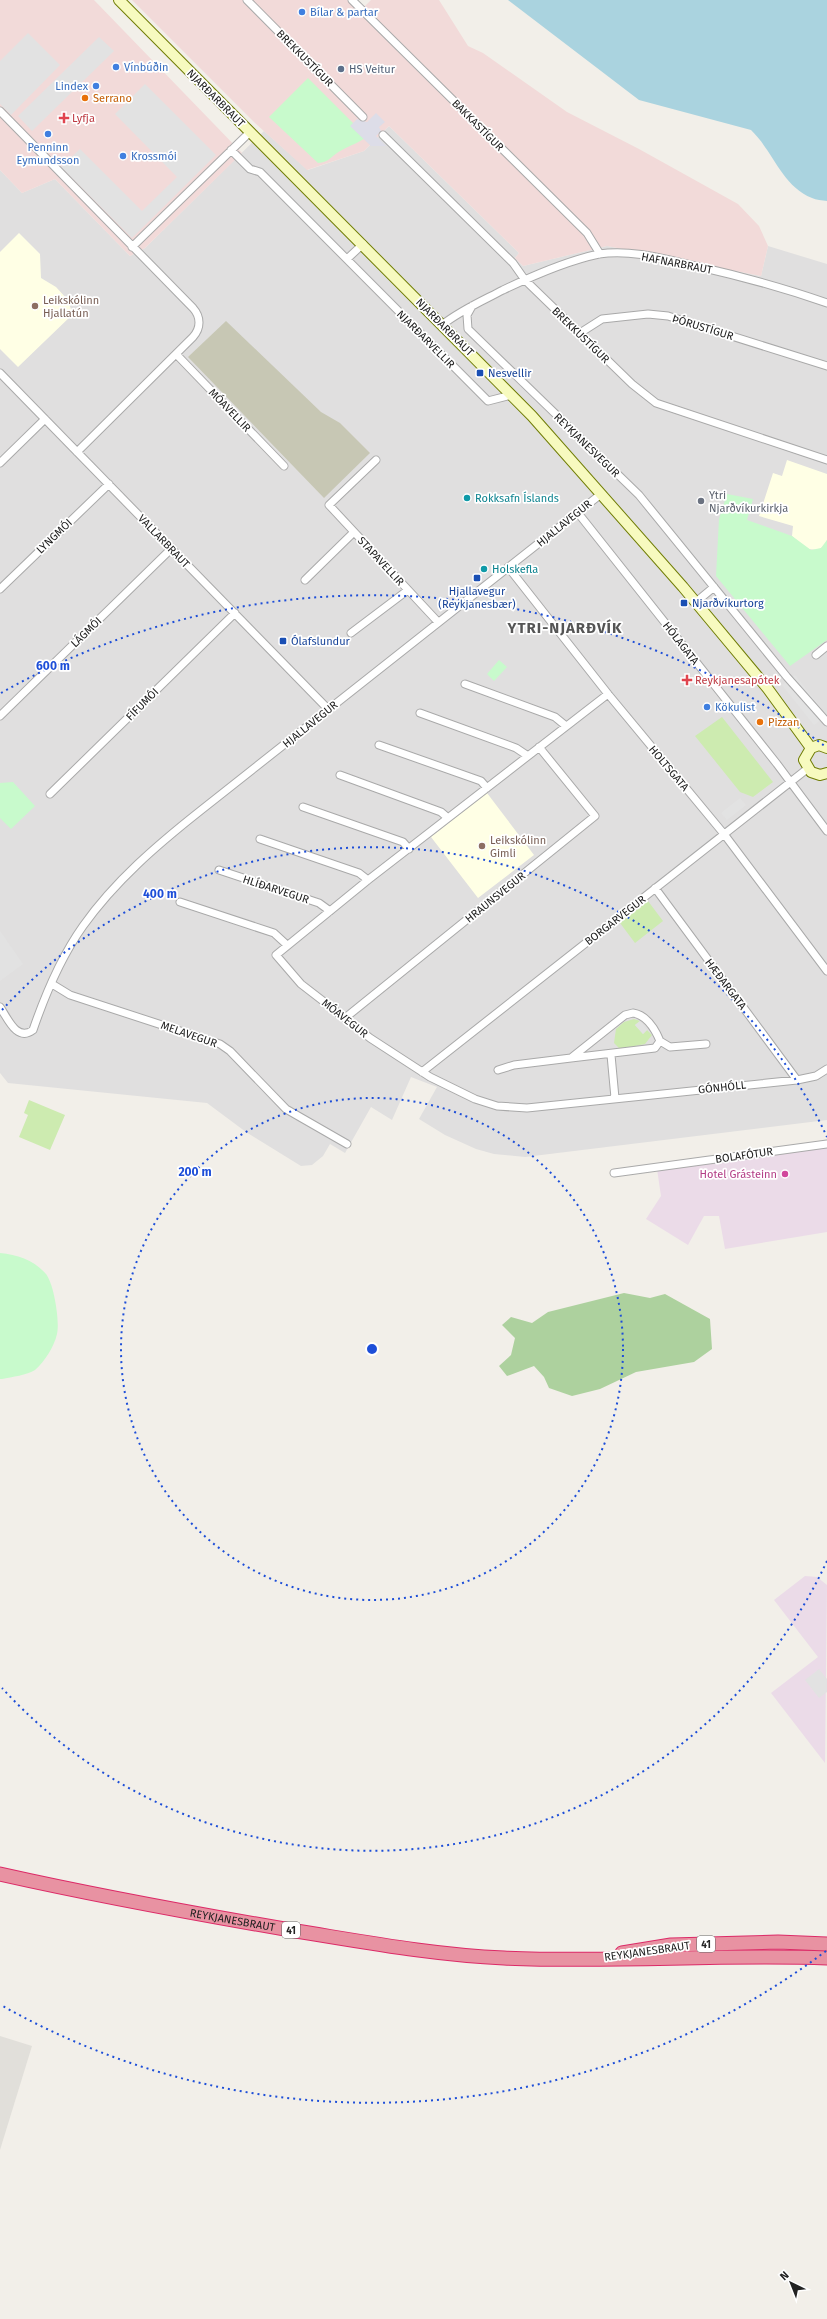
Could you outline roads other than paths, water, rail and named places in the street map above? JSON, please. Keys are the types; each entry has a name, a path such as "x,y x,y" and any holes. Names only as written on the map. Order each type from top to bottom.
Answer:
{"highway":[{"name":"REYKJANESBRAUT","path":"0,1874 102,1897 373,1944 503,1958 827,1958"},
{"name":"REYKJANESBRAUT","path":"586,1959 671,1945 778,1942 827,1944"}],"main road":[{"name":"NJARÐARBRAUT","path":"119,0 363,244 511,395 696,602 768,689 811,748"},
{"path":"827,748 820,746 811,748 805,755 807,769 815,775 827,773"}],"street":[{"name":"BREKKUSTÍGUR","path":"247,0 363,117"},
{"name":"BAKKASTÍGUR","path":"352,0 587,233 600,254"},
{"path":"0,111 198,315 199,327 196,334 77,452"},
{"path":"132,247 250,132"},
{"name":"BREKKUSTÍGUR","path":"383,135 513,263 524,280 632,384 656,402 827,460"},
{"name":"NJARÐARVELLIR","path":"231,150 250,169 260,172 488,401 511,395"},
{"path":"347,259 363,244"},
{"name":"HAFNARBRAUT","path":"442,325 472,306 524,280 600,254 632,254 664,258 772,284 827,303"},
{"name":"REYKJANESVEGUR","path":"472,306 467,315 467,322 472,333 639,495 787,677 827,722"},
{"name":"ÞÓRUSTÍGUR","path":"580,333 602,319 648,314 668,316 827,366"},
{"name":"MÓAVELLIR","path":"176,354 284,466"},
{"name":"VALLARBRAUT","path":"0,373 328,709"},
{"path":"0,463 45,419"},
{"name":"STAPAVELLIR","path":"376,460 329,505 438,622"},
{"name":"LYNGMÓI","path":"0,589 109,484"},
{"name":"HJALLAVEGUR","path":"0,1007 17,1031 22,1035 27,1035 32,1030 52,984 82,926 112,890 136,865 159,844 328,709 601,494"},
{"name":"HÓLAGATA","path":"578,513 777,764 789,783 827,831"},
{"name":"STAPAVELLIR","path":"305,580 354,532"},
{"name":"LÁGMÓI","path":"0,716 172,548"},
{"name":"HOLTSGATA","path":"508,567 608,694 724,834 827,971"},
{"path":"696,602 714,587"},
{"name":"STAPAVELLIR","path":"351,633 408,590"},
{"name":"FÍFUMÓI","path":"50,794 235,613"},
{"path":"816,655 827,646"},
{"path":"465,684 555,717 566,726"},
{"path":"180,902 274,933 287,945 368,880 608,694"},
{"path":"420,713 516,748 528,756"},
{"path":"379,745 481,781 487,788"},
{"name":"HRAUNSVEGUR","path":"345,1018 595,816 539,747"},
{"name":"BORGARVEGUR","path":"422,1072 807,769"},
{"path":"340,775 441,812 448,818"},
{"path":"303,807 403,842 409,848"},
{"path":"260,839 359,872 368,880"},
{"name":"HLÍÐARVEGUR","path":"219,870 319,902 330,911"},
{"name":"HÆÐARGATA","path":"655,888 797,1080"},
{"name":"MÓAVEGUR","path":"287,945 276,955 301,984 394,1055 422,1072"},
{"name":"MELAVEGUR","path":"52,984 70,995 220,1044 230,1051 286,1109 347,1144"},
{"path":"571,1058 629,1014 637,1014 643,1017 655,1029 660,1041 670,1047 706,1044"},
{"path":"498,1070 514,1065 611,1055 655,1048 660,1041"},
{"path":"611,1055 615,1098"},
{"name":"GÓNHÓLL","path":"422,1072 475,1099 497,1106 527,1108 797,1080 816,1076 827,1069"},
{"name":"BOLAFÓTUR","path":"614,1173 827,1144"}],"water":[{"path":"508,0 827,0 827,201 812,198 801,192 793,185 785,177 766,148 751,130 639,100"}],"place":[{"name":"Bílar & partar","path":"302,12"},
{"name":"Vínbúðin","path":"116,67"},
{"name":"HS Veitur","path":"341,69"},
{"name":"Lindex","path":"96,86"},
{"name":"Serrano","path":"85,98"},
{"name":"Lyfja","path":"64,118"},
{"name":"Penninn Eymundsson","path":"48,134"},
{"name":"Krossmói","path":"123,156"},
{"name":"Leikskólinn Hjallatún","path":"35,306"},
{"name":"Nesvellir","path":"480,373"},
{"name":"Rokksafn Íslands","path":"467,498"},
{"name":"Ytri Njarðvíkurkirkja","path":"701,501"},
{"name":"Holskefla","path":"484,569"},
{"name":"Hjallavegur (Reykjanesbær)","path":"477,578"},
{"name":"Njarðvíkurtorg","path":"684,603"},
{"name":"Ólafslundur","path":"283,641"},
{"name":"Reykjanesapótek","path":"687,680"},
{"name":"Kökulist","path":"707,707"},
{"name":"Pizzan","path":"760,722"},
{"name":"Leikskólinn Gimli","path":"482,846"},
{"name":"Hotel Grásteinn","path":"785,1174"}],"district":[{"name":"YTRI-NJARÐVÍK","path":"565,628"}]}
